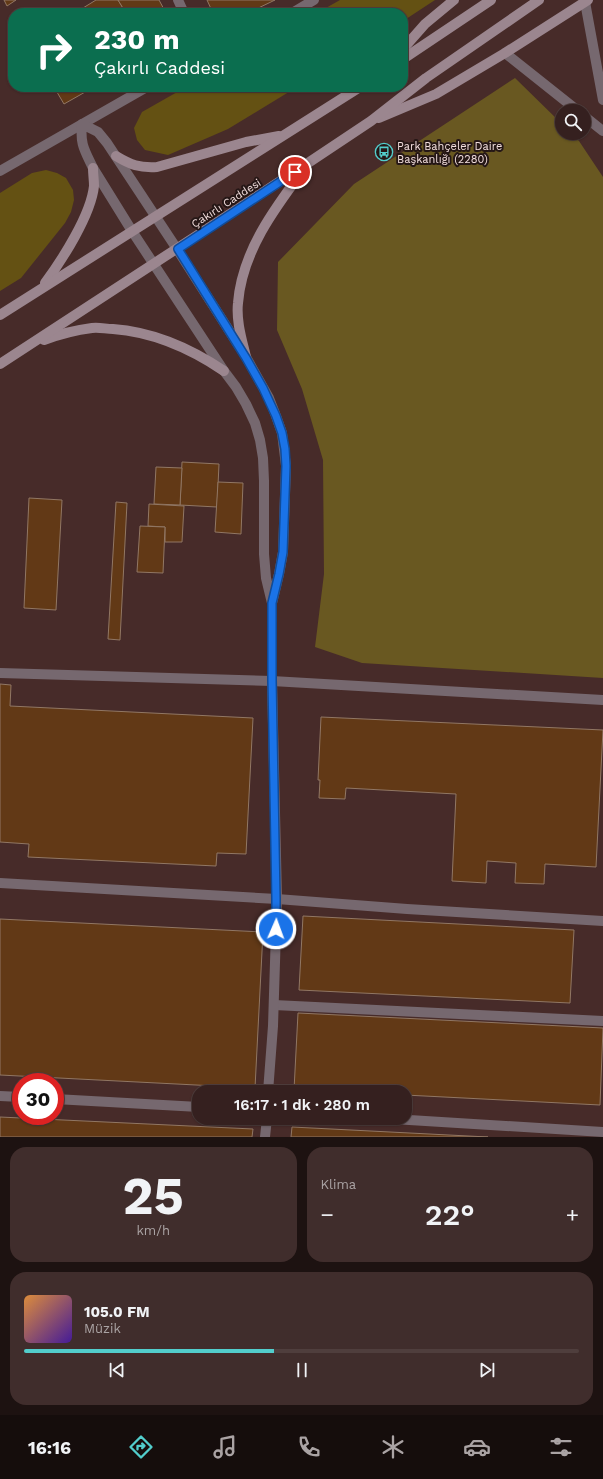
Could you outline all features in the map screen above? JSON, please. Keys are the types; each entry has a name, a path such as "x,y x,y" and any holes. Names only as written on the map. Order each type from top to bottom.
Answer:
{"main road":[{"path":"408,43 425,24 454,0"},
{"path":"408,56 491,0"},
{"name":"Çakırlı Caddesi","path":"0,364 308,164 371,121 426,78 539,0"},
{"path":"371,121 436,94 505,53 587,1"},
{"path":"0,315 352,92"},
{"path":"116,156 130,164 143,168 158,167 246,142 285,134"},
{"path":"246,358 238,316 238,304 242,282 251,253 277,205 308,164"},
{"path":"41,289 54,272 84,216 94,187 93,168"},
{"path":"26,348 61,334 93,328 119,330 144,333 171,341 207,359 224,371"}],"street":[{"path":"300,8 314,0"},
{"path":"587,1 603,100"},
{"path":"505,53 569,104"},
{"path":"0,171 138,92"},
{"path":"591,122 603,131"},
{"path":"82,124 98,132 107,143 178,249 246,358 276,416 282,433 286,466 283,552 272,603"},
{"path":"82,124 81,140 93,168 153,264 236,387 255,423 260,440 264,480 264,554 266,578 272,603 276,899 274,1005 268,1085"},
{"path":"0,673 272,680 603,700"},
{"path":"0,883 276,899 603,921"},
{"path":"274,1005 603,1021"},
{"path":"0,1096 12,1097"},
{"path":"64,1100 192,1107"},
{"path":"412,1120 603,1132"},
{"path":"265,1137 266,1125"}],"shaded area":[{"path":"340,0 435,0 408,18 408,8 326,8"},
{"path":"515,78 555,117 555,140 578,140 603,177 603,678 362,663 315,647 324,574 323,460 302,389 277,330 278,262 354,184"},
{"path":"177,92 289,92 228,129 168,155 145,150 137,140 134,128 142,112"},
{"path":"46,170 57,173 66,178 73,190 74,200 71,212 65,223 21,278 0,291 0,193 32,173"}],"building":[{"path":"4,0 16,0 7,6"},
{"path":"96,0 118,0 123,8 83,8"},
{"path":"118,0 159,0 163,8 123,8"},
{"path":"207,0 275,0 258,8 211,8"},
{"path":"57,92 85,92 64,104"},
{"path":"182,462 219,464 217,507 180,505"},
{"path":"156,467 182,468 180,505 154,504"},
{"path":"218,482 243,483 241,534 215,532"},
{"path":"29,498 62,500 56,610 24,608"},
{"path":"116,502 127,503 120,640 108,639"},
{"path":"149,504 184,506 182,542 165,542 165,527 148,526"},
{"path":"140,526 165,527 163,573 137,572"},
{"path":"0,684 11,685 10,706 253,718 246,854 217,853 216,866 28,857 29,844 0,842"},
{"path":"321,717 603,730 596,867 545,864 544,884 515,883 516,863 487,861 486,883 452,881 456,794 346,788 345,799 319,798 320,780 318,780"},
{"path":"303,916 574,930 570,1003 299,990"},
{"path":"0,919 263,932 255,1085 196,1085 64,1078 64,1073 12,1073 12,1076 0,1075"},
{"path":"298,1013 603,1028 600,1105 412,1095 412,1085 294,1085"},
{"path":"0,1117 12,1118 12,1125 64,1125 64,1120 253,1129 252,1137 0,1137"},
{"path":"292,1127 488,1137 291,1137"}],"place":[{"name":"Park Bahçeler Dai̇re Başkanlığı (2280)","path":"384,152"}],"route":[{"path":"276,929 272,603 283,552 286,466 285,449 282,433 276,416 263,388 178,249 295,172"}]}
